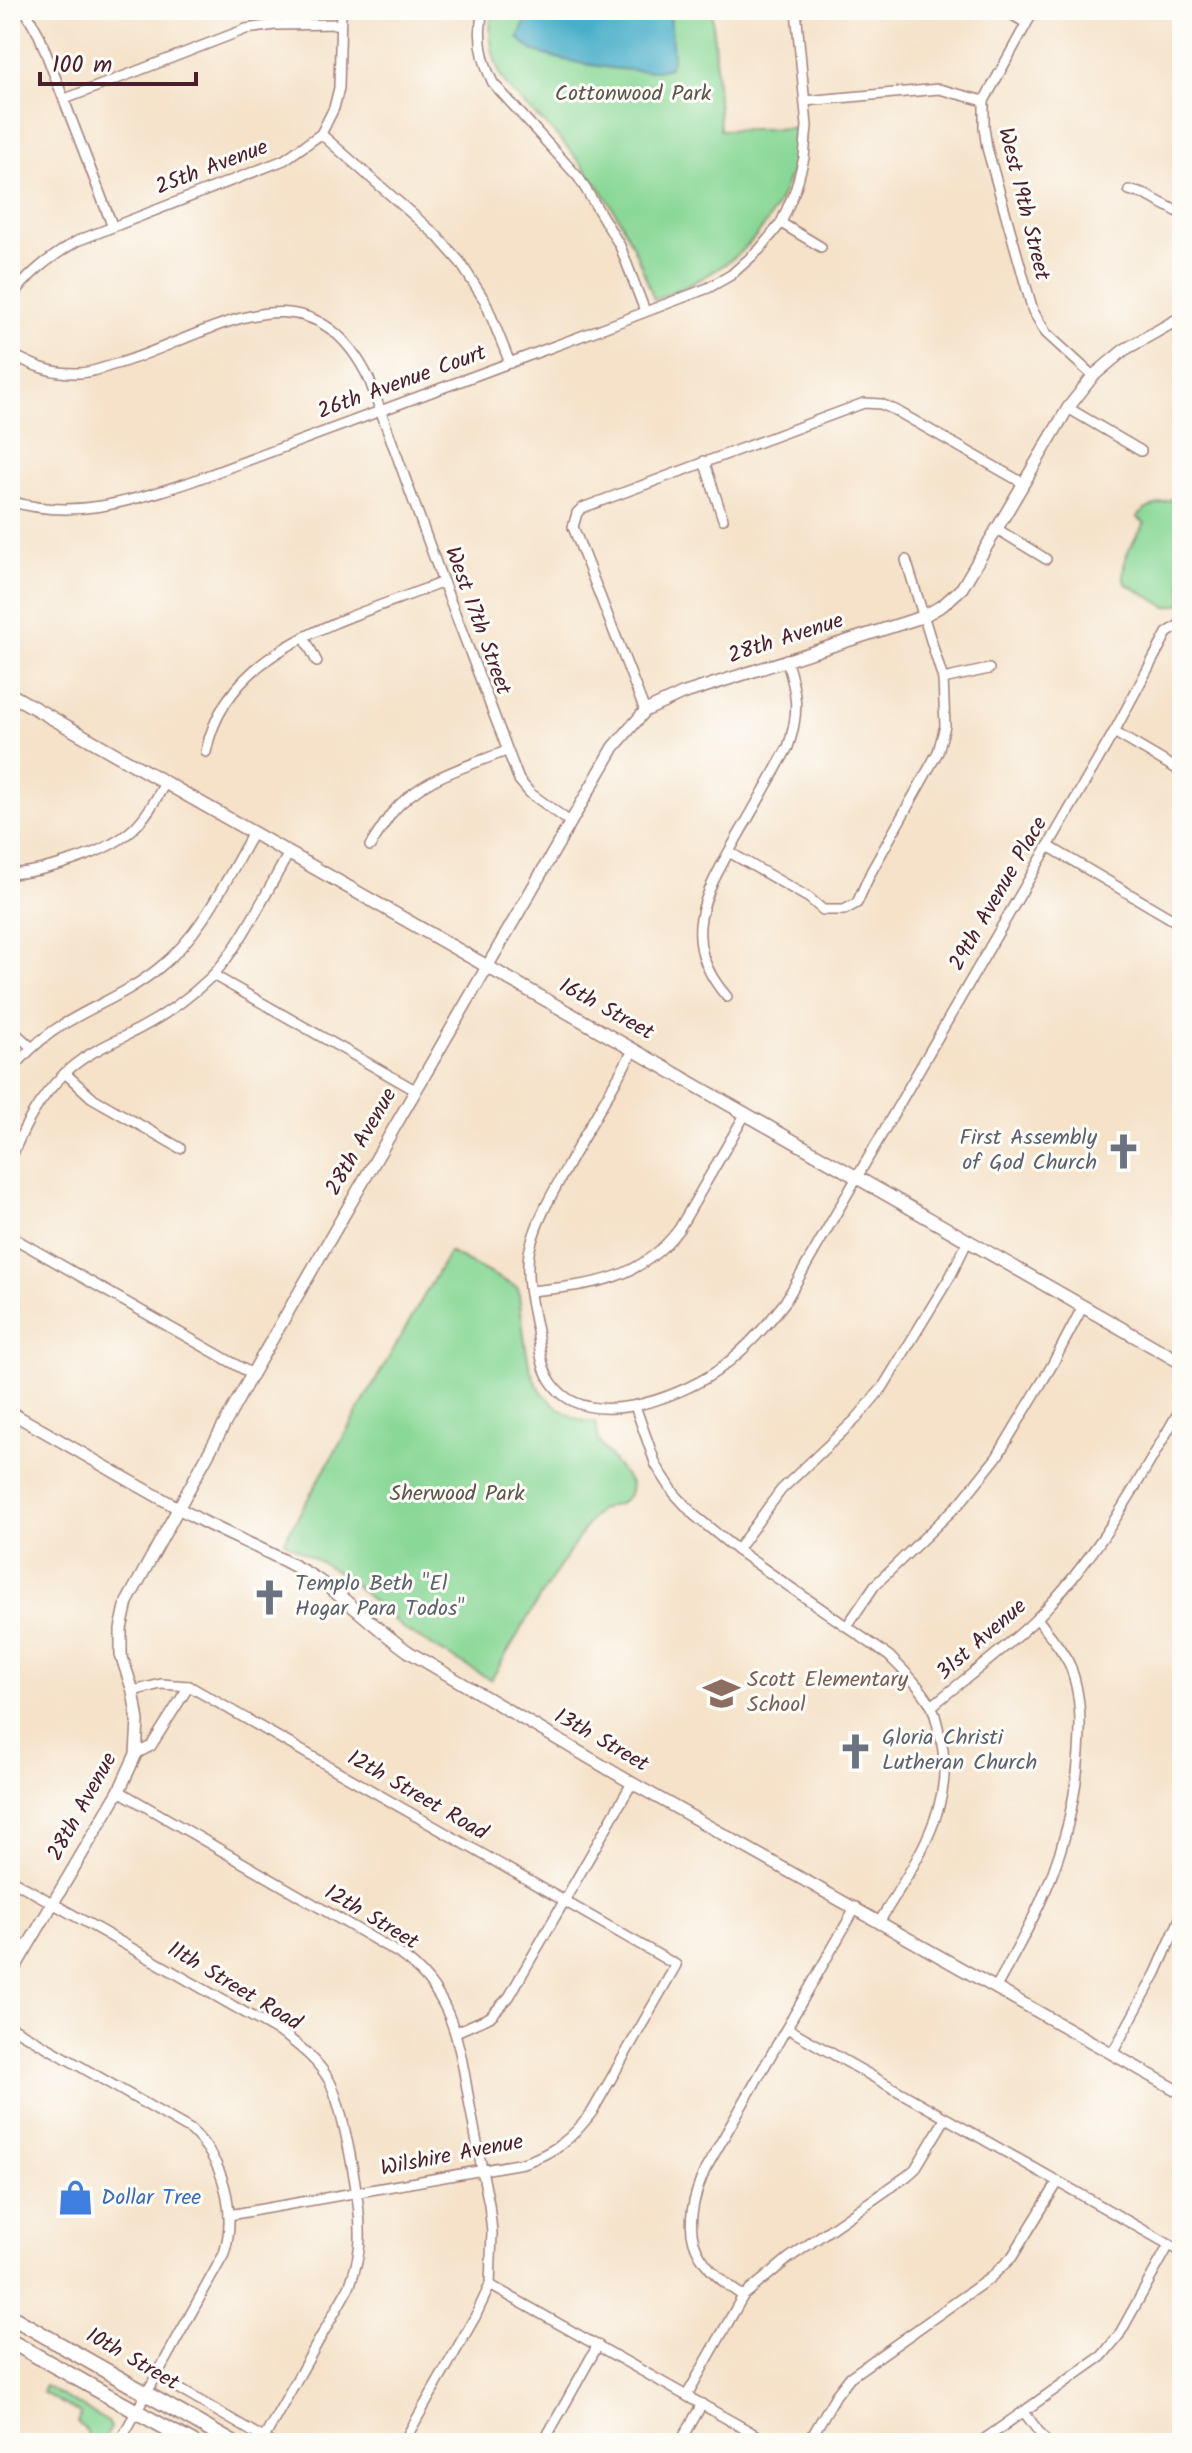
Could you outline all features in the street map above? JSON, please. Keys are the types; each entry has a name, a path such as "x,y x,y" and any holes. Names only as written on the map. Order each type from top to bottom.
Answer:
{"main road":[{"name":"16th Street","path":"10,694 1182,1363"},
{"name":"10th Street","path":"10,2316 233,2443"},
{"name":"10th Street","path":"10,2341 193,2443"}],"street":[{"path":"25,10 39,35 65,99 112,225"},
{"path":"341,10 339,88 334,108 321,134 436,235 460,262 485,301 510,363"},
{"path":"483,10 480,42 486,70 493,83 579,178 620,246 645,311"},
{"name":"26th Avenue Court","path":"10,501 55,509 95,508 123,503 187,483 708,288 731,275 760,249 781,223 796,188 804,158 807,126 796,10"},
{"path":"1004,10 1026,23"},
{"path":"984,101 1034,10"},
{"path":"65,99 246,29 275,25 339,24"},
{"name":"West 19th Street","path":"805,101 939,89 984,101 987,148 1033,311 1046,333 1093,376"},
{"name":"25th Avenue","path":"10,301 31,274 54,255 112,225 284,160 321,134"},
{"path":"1129,190 1146,195 1182,214"},
{"path":"781,223 821,247"},
{"name":"West 17th Street","path":"10,353 52,372 83,374 266,312 290,312 305,316 340,335 359,359 381,410 519,780 530,793 570,822"},
{"name":"28th Avenue","path":"10,1976 119,1791 136,1754 138,1721 133,1691 121,1655 121,1629 127,1602 252,1374 614,747 645,711 682,694 922,617 943,605 962,588 1068,408 1093,376 1124,350 1182,317"},
{"path":"645,711 573,527 577,513 590,503 864,403 881,404 1023,483"},
{"path":"1068,408 1141,451"},
{"path":"704,461 723,519"},
{"path":"997,529 1046,559"},
{"path":"729,852 809,898 823,910 844,910 857,903 938,752 945,726 943,679 906,560"},
{"path":"206,752 211,728 236,688 264,660 304,637 443,582"},
{"name":"29th Avenue Place","path":"634,1049 537,1225 529,1254 530,1291 542,1365 553,1385 568,1399 585,1407 635,1406 692,1386 716,1372 748,1346 785,1302 1171,628 1182,623"},
{"path":"304,637 317,662"},
{"path":"727,997 714,982 704,962 699,919 708,889 788,747 796,723 796,691 786,659"},
{"path":"943,679 989,669"},
{"path":"1114,732 1182,772"},
{"path":"370,846 392,813 423,786 506,751"},
{"path":"10,874 51,868 123,838 147,813 165,783"},
{"path":"10,1073 31,1047 75,1015 119,994 174,956 207,913 253,833"},
{"path":"1048,846 1182,925"},
{"path":"10,1161 36,1106 65,1073 100,1048 138,1030 174,1007 213,975 289,853"},
{"path":"213,975 415,1090"},
{"path":"10,1028 31,1047"},
{"path":"65,1073 91,1097 180,1148"},
{"path":"530,1291 611,1278 637,1269 654,1258 679,1229 746,1113"},
{"path":"10,1236 252,1374"},
{"path":"737,1550 781,1490 856,1419 883,1387 968,1240"},
{"path":"847,1626 875,1585 961,1502 997,1457 1083,1306"},
{"path":"635,1406 656,1465 674,1493 694,1515 737,1550 889,1656 907,1673 932,1706"},
{"name":"31st Avenue","path":"880,1921 927,1840 943,1792 945,1767 942,1740 932,1706 1037,1618 1099,1544 1182,1406"},
{"name":"13th Street","path":"10,1412 179,1507 307,1573 409,1652 632,1783 1182,2093"},
{"path":"996,1987 1035,1917 1060,1857 1070,1821 1078,1767 1081,1726 1079,1694 1067,1659 1037,1618"},
{"path":"133,1691 161,1684 189,1686 151,1746 136,1754"},
{"name":"12th Street Road","path":"189,1686 676,1965"},
{"path":"456,2032 490,2017 501,2007 632,1783"},
{"name":"12th Street","path":"119,1791 410,1961 432,1983 443,2000 456,2032 492,2232 490,2285"},
{"name":"11th Street Road","path":"10,1879 286,2036 311,2055 333,2089 355,2193 360,2247 350,2285 268,2441"},
{"path":"743,2296 710,2272 698,2253 691,2224 694,2196 705,2170 856,1907"},
{"path":"1112,2054 1156,1973 1182,1914"},
{"name":"Wilshire Avenue","path":"229,2215 542,2157 577,2132 612,2078 676,1965"},
{"path":"10,2026 191,2130 216,2161 229,2215 224,2254 119,2443"},
{"path":"787,2028 1182,2252"},
{"path":"687,2395 743,2296 789,2258 915,2169 945,2119"},
{"path":"808,2443 850,2377 990,2278 1012,2257 1058,2182"},
{"path":"979,2443 1102,2356 1119,2335 1169,2245"},
{"path":"403,2443 490,2285 770,2443"},
{"path":"543,2443 598,2345"},
{"path":"157,2376 268,2441"},
{"path":"680,2443 702,2404"},
{"path":"1024,2412 1047,2443"}],"green space":[{"name":"Cottonwood Park","path":"494,10 712,10 720,130 796,128 797,155 793,167 777,205 751,242 698,281 654,300 630,240 598,185 563,142 517,98 502,78 491,38"},
{"path":"1182,495 1182,604 1167,607 1125,583 1124,567 1128,552 1145,523 1137,517 1146,509"},
{"name":"Sherwood Park","path":"449,1252 518,1288 527,1356 537,1385 550,1401 567,1414 596,1423 599,1442 631,1484 629,1495 620,1503 599,1510 587,1525 491,1680 405,1630 346,1577 284,1541"},
{"path":"45,2386 108,2422 111,2428 102,2443 88,2443 87,2431 77,2422 81,2414 42,2392"}],"water":[{"path":"530,10 670,10 673,58 669,68 641,71 580,63 532,50 518,38"}],"place":[{"name":"First Assembly of God Church","path":"1123,1151"},
{"name":"Templo Beth \"El Hogar Para Todos\"","path":"269,1597"},
{"name":"Scott Elementary School","path":"721,1693"},
{"name":"Gloria Christi Lutheran Church","path":"856,1751"},
{"name":"Dollar Tree","path":"75,2198"}]}
